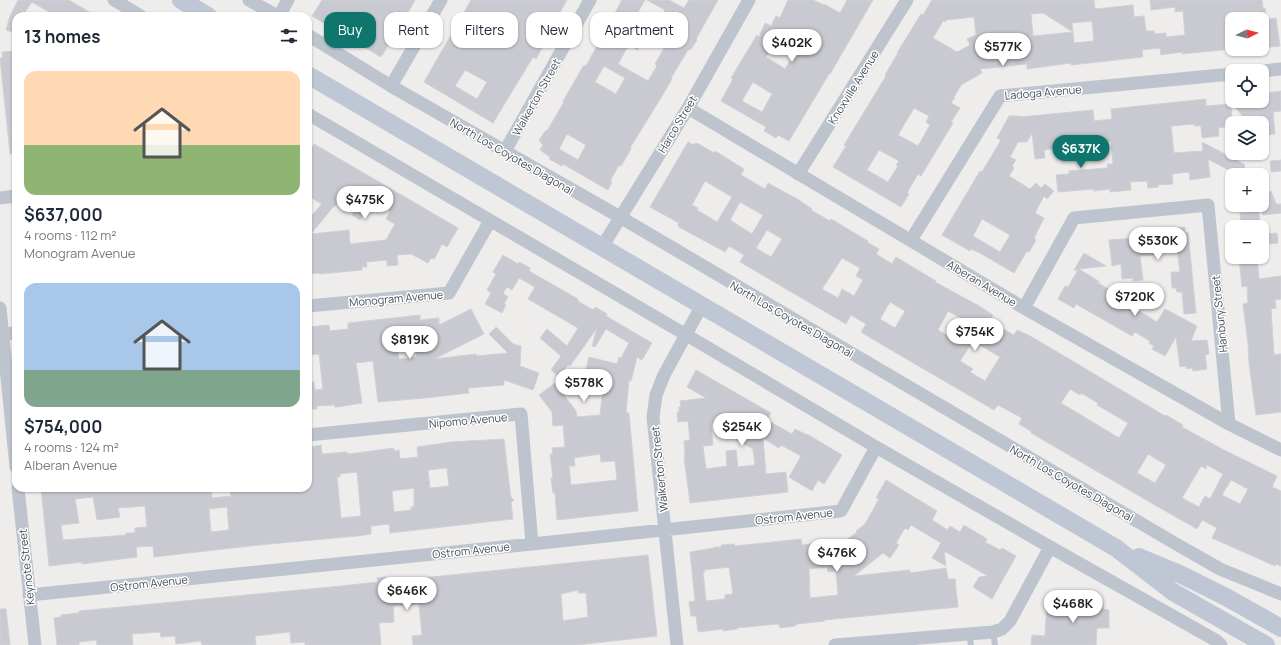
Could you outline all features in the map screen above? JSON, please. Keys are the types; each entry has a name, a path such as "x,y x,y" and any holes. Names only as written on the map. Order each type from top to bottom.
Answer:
{"main road":[{"path":"181,0 201,12"},
{"path":"312,77 702,304 1116,548 1173,592 1266,645"},
{"path":"1116,548 1182,575 1226,597 1281,628"},
{"path":"1226,597 1281,615"},
{"path":"1230,624 1238,645"}],"street":[{"path":"114,0 134,12"},
{"path":"249,0 271,12"},
{"path":"280,12 288,0"},
{"path":"391,86 441,0"},
{"name":"Walkerton Street","path":"505,152 590,0"},
{"name":"Harco Street","path":"602,247 688,108 749,0"},
{"name":"Knoxville Avenue","path":"798,174 907,0"},
{"name":"North Los Coyotes Diagonal","path":"312,37 391,86 620,218 1171,541 1220,569 1281,594"},
{"path":"1269,71 1281,70"},
{"name":"Ladoga Avenue","path":"911,240 1000,96 1225,75"},
{"name":"Alberan Avenue","path":"688,108 1024,308 1229,424 1281,450"},
{"path":"312,116 876,447 1217,641 1221,645"},
{"path":"0,198 12,196"},
{"name":"Hanbury Street","path":"1024,308 1074,218 1208,205 1229,424"},
{"name":"Monogram Avenue","path":"312,306 450,293 490,221"},
{"name":"Walkerton Street","path":"677,645 653,417 656,395 664,375 702,304"},
{"path":"0,308 1,334 12,429"},
{"path":"1,334 12,333"},
{"name":"Nipomo Avenue","path":"312,435 521,414 532,544"},
{"name":"Ostrom Avenue","path":"30,596 841,511 876,447"},
{"name":"Keynote Street","path":"18,492 35,645"},
{"path":"834,645 970,639 1002,629 1010,621 1050,547"}],"lane":[{"path":"993,632 995,645"}],"building":[{"path":"18,0 69,0 89,12 49,12 32,2 25,12 12,12"},
{"path":"322,0 415,0 408,12 384,12 384,48 387,48 381,57 366,48 376,48 376,12 324,12 324,23 312,16"},
{"path":"471,0 567,0 560,12 526,12 526,48 542,48 536,59 533,57 493,123 424,82 451,35 451,48 518,48 518,12 464,12","holes":["465,70 487,82 477,99 455,86"]},
{"path":"622,0 645,0 638,12 615,12"},
{"path":"647,0 669,0 684,8 689,0 718,0 696,39 697,40 691,49 688,50 630,148 631,149 621,166 619,165 610,181 612,182 608,190 563,164 562,166 549,159 550,157 540,150 543,145 539,140 546,130 547,131 584,65 586,66 596,48 627,48 618,64 648,81 657,66 655,64 664,48 688,48 688,12 664,12 665,10","holes":["604,66 625,78 616,94 595,82","567,134 586,145 578,160 559,149"]},
{"path":"788,0 813,0 840,13 847,0 873,0 789,141 778,135 776,138 764,131 766,127 721,101 733,79 731,78 757,35 759,37 765,23 771,26 776,16 780,18","holes":["778,38 782,38 798,48 785,69 766,57","753,82 772,94 762,112 742,101"]},
{"path":"932,0 1094,0 1095,9 1133,5 1134,17 1144,16 1146,31 1154,31 1155,34 1166,33 1166,37 1185,35 1183,11 1175,12 1175,7 1151,10 1150,0 1262,0 1263,8 1265,8 1266,12 1225,12 1225,50 1182,54 1182,52 1161,55 1160,48 1142,50 1143,57 1071,65 1071,63 1027,69 1027,64 980,69 982,73 961,85 954,97 951,103 960,108 951,122 953,123 921,176 918,174 901,207 833,167 846,146 844,145 886,76 885,75 921,14 923,15","holes":["1043,13 1073,32 1033,36 1031,14","974,17 976,35 967,39 970,45 957,52 933,38 943,21 945,22 946,20","1092,21 1094,41 1074,43 1072,23","914,108 929,116 926,122 930,125 918,146 898,135","879,150 899,161 896,165 898,166 888,182 867,170"]},
{"path":"12,12 12,32 6,30"},
{"path":"1276,18 1280,46 1269,47 1269,19"},
{"path":"12,51 12,154 10,154 0,58 3,58 2,52"},
{"path":"1281,91 1281,111 1273,112 1275,134 1269,135 1269,116 1242,116 1236,108 1269,108 1269,92"},
{"path":"1206,99 1206,106 1225,104 1225,108 1231,108 1232,116 1225,116 1225,127 1218,128 1219,136 1202,138 1201,126 1194,126 1194,124 1171,126 1174,153 1203,151 1202,142 1225,154 1225,160 1236,160 1244,164 1245,168 1225,168 1208,159 1210,177 1190,180 1189,172 1172,174 1173,184 1158,185 1158,187 1148,188 1147,181 1130,182 1131,190 1110,192 1110,189 1094,191 1094,189 1058,192 1056,175 1069,174 1069,171 1108,168 1107,164 1113,164 1111,141 1044,150 1045,158 1035,159 1032,133 1027,142 1018,142 1010,157 1016,160 1012,166 1014,168 1009,176 1030,189 1036,183 1041,188 1045,184 1054,191 1047,199 1044,196 1035,213 1044,218 1034,238 1036,240 1029,252 1027,251 1014,273 980,253 971,249 970,251 942,235 980,171 982,172 1001,140 997,138 1009,116 1020,117 1093,110 1094,121 1112,119 1111,109","holes":["982,219 1010,235 1000,252 973,236"]},
{"path":"688,142 693,145 697,143 714,153 715,151 744,169 741,175 765,189 768,183 799,200 812,209 811,210 830,221 831,219 868,241 867,242 879,249 876,254 892,264 896,257 936,281 935,282 979,306 993,315 989,322 1014,335 1017,330 1032,337 1165,416 1166,415 1183,425 1182,427 1222,449 1277,476 1272,487 1281,491 1281,566 1276,564 1275,566 1212,538 1217,528 1202,520 1197,529 1031,433 1032,432 1019,424 1022,418 998,405 994,410 861,332 866,324 851,315 846,324 740,262 744,255 729,246 725,252 679,227 679,223 650,207","holes":["705,181 732,197 717,222 697,210 698,208 692,205","740,202 763,215 752,234 730,220","767,230 782,239 771,257 756,248","842,258 860,268 856,276 863,280 854,296 842,289 838,298 822,289","890,302 905,311 895,328 880,319","948,311 964,320 953,339 938,330","973,341 1000,357 985,381 970,372 973,369 960,361","1070,389 1080,395 1081,393 1098,403 1097,405 1128,423 1119,438 1061,403","1148,454 1166,465 1155,483 1137,473","1207,465 1223,474 1210,499 1205,496 1199,507 1182,498 1201,466 1206,469","1231,480 1248,489 1240,504 1222,495"]},
{"path":"314,144 458,228 447,247 442,244 435,258 431,258 428,263 411,254 397,255 398,265 387,266 387,260 366,262 367,267 362,267 362,270 312,274 312,234 349,230 350,244 386,240 395,224 386,219 390,211 372,200 360,220 352,215 360,202 344,193 336,205 312,233 312,215 322,204 312,198 312,148"},
{"path":"1281,160 1281,171 1271,172 1270,161"},
{"path":"1271,191 1276,204 1281,204 1281,213 1263,215 1262,212 1269,212 1269,192"},
{"path":"1259,212 1260,220 1240,220 1240,213"},
{"path":"1185,227 1185,233 1188,232 1196,313 1184,314 1182,292 1177,292 1176,288 1172,288 1171,272 1180,272 1177,249 1154,251 1154,255 1140,256 1143,280 1133,281 1133,278 1122,279 1121,264 1112,266 1109,240 1165,237 1165,235 1169,235 1169,229"},
{"path":"1277,233 1278,243 1269,244 1269,234"},
{"path":"1084,253 1106,266 1079,269 1100,282 1096,282 1128,300 1134,290 1142,296 1134,308 1157,322 1165,309 1197,326 1191,341 1207,340 1209,354 1205,355 1207,369 1193,371 1192,368 1186,369 1186,366 1180,367 1176,337 1165,356 1152,349 1154,346 1149,343 1150,341 1135,332 1132,336 1076,304 1074,308 1058,299 1065,286 1068,287 1078,270 1074,270"},
{"path":"503,255 518,264 519,262 530,268 529,271 578,299 578,301 593,310 595,307 607,314 606,316 652,343 642,360 637,357 631,381 629,380 626,413 629,413 638,511 557,520 555,493 553,493 551,478 553,478 550,454 553,454 552,448 565,447 563,425 553,426 552,412 539,395 555,383 576,411 577,417 600,415 603,388 587,384 588,381 585,381 586,377 584,377 589,357 617,364 619,357 621,358 629,343 606,329 595,347 592,346 597,328 570,366 568,365 559,377 551,370 561,356 540,338 547,329 567,346 578,328 528,299 535,287 519,278 512,290 507,287 503,293 508,297 504,304 506,305 502,313 485,304 491,293 487,290 496,274 493,272","holes":["600,454 601,462 615,461 617,480 571,485 569,466 575,466 574,458"]},
{"path":"1240,264 1258,264 1259,279 1281,276 1281,299 1275,300 1276,308 1271,309 1274,355 1281,354 1281,412 1256,415 1243,304 1248,303 1247,286 1242,287"},
{"path":"471,309 484,334 434,359 476,354 477,356 508,353 489,334 496,327 513,344 521,346 520,366 539,373 533,390 504,380 504,385 468,388 469,393 378,402 373,361 356,363 362,403 337,407 334,405 317,406 317,409 312,409 312,382 314,382 315,390 323,389 319,354 312,355 312,327 329,325 330,331 348,329 348,323 420,315 420,320 439,318 439,325","holes":["414,336 417,357 399,359 396,338"]},
{"path":"696,370 771,413 767,420 792,434 795,429 807,434 842,455 824,484 818,480 812,491 789,477 801,456 781,445 779,448 763,438 766,474 786,472 788,492 690,503 684,457 684,441 690,440 688,421 678,422 677,412 679,412 679,407 681,406 680,401 706,398 687,387","holes":["742,420 732,437 753,449 755,465 738,467 736,450 726,451 727,466 706,469 703,446 713,445 711,423"]},
{"path":"504,439 510,491 511,497 514,500 511,502 513,519 390,533 389,524 371,526 371,534 357,536 154,557 153,546 136,547 137,557 82,564 82,562 49,566 41,492 211,492 212,498 231,496 230,492 312,492 312,447 321,445 322,454 346,452 349,454 394,448 394,451 399,450 400,459 418,457 417,447 451,442","holes":["447,468 449,486 430,488 428,470","357,472 361,516 341,518 337,477 340,477 340,474","414,488 414,507 411,507 411,510 394,512 392,491","93,497 97,520 120,517 118,508 145,506 147,527 135,528 135,533 126,533 126,535 63,540 61,525 79,523 75,499","227,507 229,530 211,532 209,509"]},
{"path":"886,480 937,511 932,520 948,530 950,526 960,532 964,525 987,539 985,542 1000,550 1002,548 1016,556 992,599 973,587 979,577 988,576 944,551 946,566 932,558 941,543 911,525 908,530 905,528 896,543 899,545 890,558 883,553 854,576 910,570 910,573 946,568 948,579 955,579 958,607 824,620 825,621 797,624 795,626 780,628 777,624 723,631 723,629 698,632 696,616 691,616 689,602 695,601 690,552 721,547 721,545 734,544 735,546 801,539 802,545 830,542 831,552 865,524 879,499 876,498","holes":["729,567 733,594 725,595 725,599 707,601 704,570","827,567 828,572 836,571 838,595 810,598 809,569"]},
{"path":"648,555 657,636 577,645 413,645 412,636 422,635 419,604 393,606 394,622 379,623 381,645 305,645 305,642 291,643 290,632 255,636 256,645 202,645 201,641 176,644 175,636 161,637 160,632 132,634 133,645 97,645 96,640 79,642 79,645 57,645 54,618 61,617 61,615 79,613 79,611 378,582 377,578 386,577 386,582 403,580 404,590 422,588 421,578","holes":["578,590 578,593 586,593 588,617 563,621 561,594"]},
{"path":"1047,601 1103,603 1103,609 1109,610 1109,628 1097,628 1096,645 1031,645 1032,635 1045,636"},
{"path":"0,609 6,609 10,645 0,645"}]}
